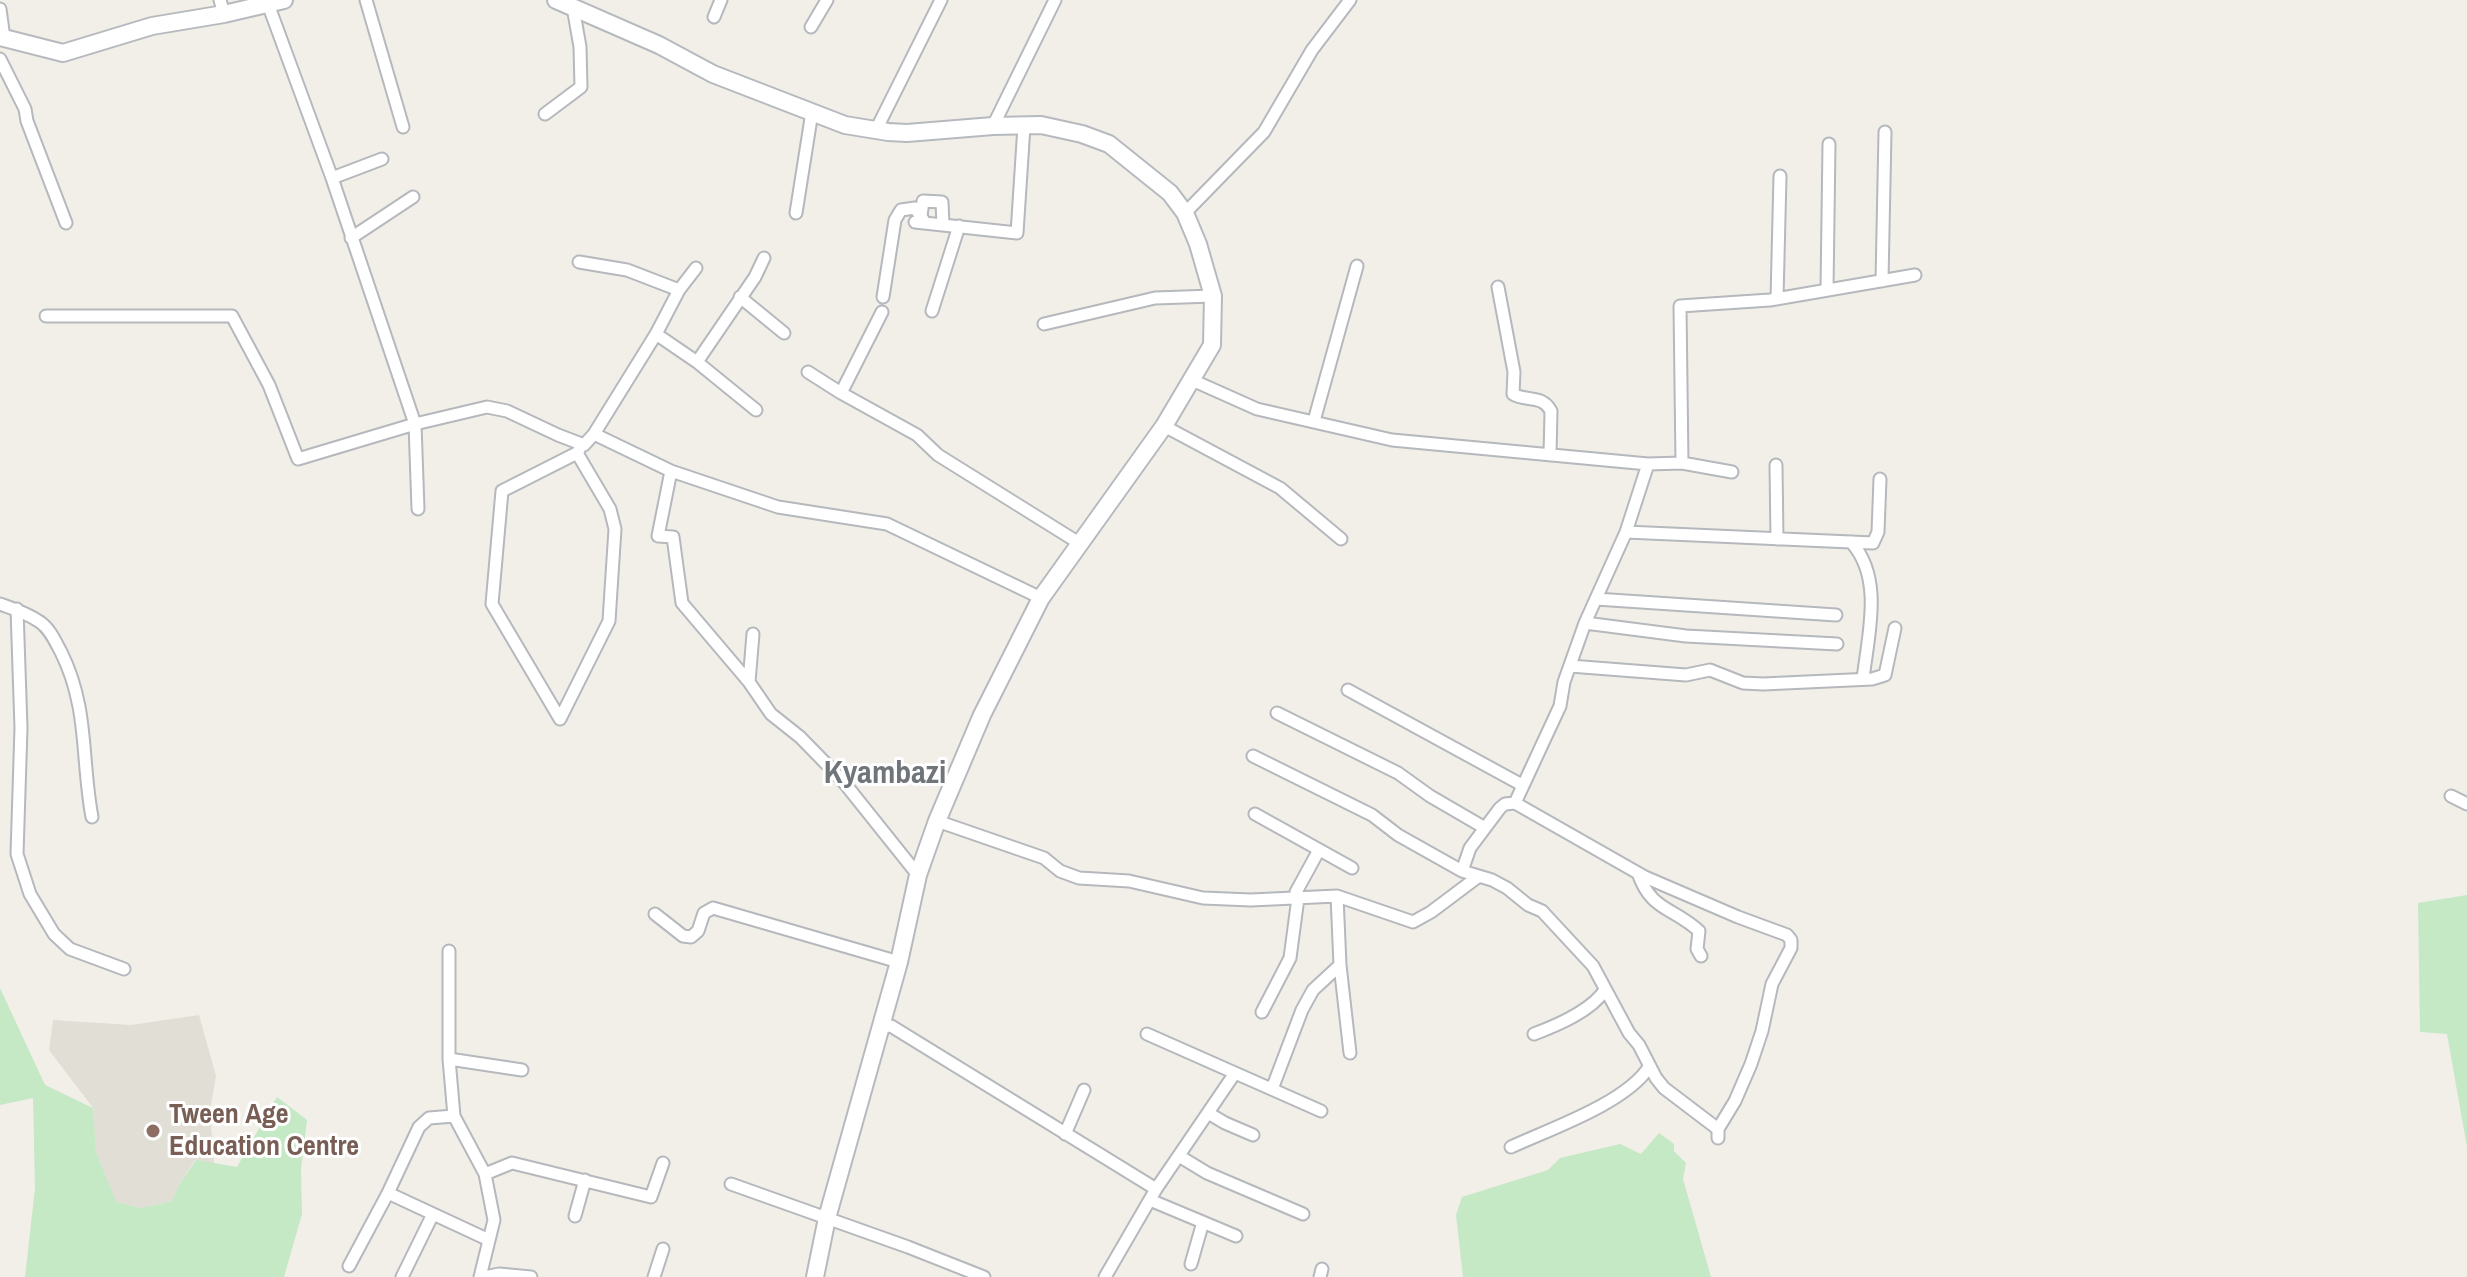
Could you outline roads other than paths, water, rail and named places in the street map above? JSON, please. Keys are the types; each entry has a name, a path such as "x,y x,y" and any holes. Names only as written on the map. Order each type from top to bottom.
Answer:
{"street":[{"path":"366,0 403,127"},
{"path":"556,0 659,45 713,74 845,125 907,133 1024,126 1061,129 1109,144 1170,193 1185,213 1198,244 1213,296 1212,345 1164,426 1041,598 982,715 937,821 918,875 899,962 827,1218 821,1275"},
{"path":"714,17 721,0"},
{"path":"811,27 827,0"},
{"path":"876,130 941,0"},
{"path":"993,126 1055,0"},
{"path":"1185,213 1264,132 1312,50 1350,0"},
{"path":"0,9 2,37 63,53 222,7 276,2 351,238 415,424 418,509"},
{"path":"545,114 581,87 580,47 573,7"},
{"path":"0,59 25,109 66,223"},
{"path":"796,213 812,112"},
{"path":"920,222 1017,233 1024,126"},
{"path":"1882,281 1885,132"},
{"path":"1827,290 1829,144"},
{"path":"332,178 382,159"},
{"path":"1777,299 1780,176"},
{"path":"351,238 413,197"},
{"path":"920,222 923,201 942,202 943,225"},
{"path":"883,297 895,220 901,210 915,208 920,222"},
{"path":"932,311 959,226"},
{"path":"697,362 755,277 764,258"},
{"path":"579,262 627,270 679,290"},
{"path":"1314,421 1357,266"},
{"path":"46,316 232,316 269,385 298,459 415,424 487,407 507,411 580,449 610,509 615,529 609,621 560,719 492,604 502,491 580,449 594,434 656,334 679,290 696,268"},
{"path":"1682,463 1680,306 1777,299 1915,275"},
{"path":"1498,287 1514,372 1513,394 1548,405 1551,411 1550,455"},
{"path":"1044,324 1155,298 1213,296"},
{"path":"740,297 784,333"},
{"path":"841,393 882,312"},
{"path":"656,334 697,362 756,410"},
{"path":"808,372 917,435 938,455 1079,543"},
{"path":"1192,380 1257,409 1392,440 1648,464 1682,463 1732,472"},
{"path":"1164,426 1280,488 1341,539"},
{"path":"594,434 671,471 778,507 887,524 1041,598"},
{"path":"1515,803 1560,706 1585,623 1626,532 1648,464"},
{"path":"1776,465 1777,539"},
{"path":"671,471 658,536 673,537 682,603 749,682 771,714 800,737 842,780 918,875"},
{"path":"1626,532 1873,543 1878,532 1880,479"},
{"path":"1851,542 1862,555 1873,598 1863,679"},
{"path":"1596,599 1836,615"},
{"path":"0,604 17,609 41,623 50,632 68,667 81,716 86,748 87,794 92,817"},
{"path":"17,609 21,728 17,854 30,894 54,934 70,949 124,969"},
{"path":"1585,623 1686,636 1837,644"},
{"path":"1570,666 1686,675 1710,670 1743,683 1763,684 1863,679 1885,675 1895,628"},
{"path":"749,682 753,634"},
{"path":"1348,690 1522,785"},
{"path":"1277,713 1398,773 1485,828"},
{"path":"1253,756 1372,815 1398,835 1462,871 1500,884 1528,905 1542,911 1593,966 1629,1033 1664,1088 1718,1133 1751,1064 1762,1031 1770,990 1791,948 1787,935 1638,873 1515,803 1500,808 1470,848 1462,871"},
{"path":"2451,796 2467,804"},
{"path":"1255,814 1352,868"},
{"path":"937,821 1044,858 1060,871 1079,878 1129,881 1203,898 1251,900 1337,896 1413,922 1479,876"},
{"path":"1262,1012 1290,958 1298,898 1296,892 1319,850"},
{"path":"1638,873 1648,895 1699,931 1697,949 1701,956"},
{"path":"1337,896 1340,965 1350,1053"},
{"path":"655,914 683,936 691,937 698,931 704,913 713,908 899,962"},
{"path":"449,951 449,1059 454,1116 485,1174 494,1220 483,1277 499,1274 531,1277"},
{"path":"1272,1089 1302,1010 1313,990 1340,965"},
{"path":"1534,1034 1589,1005 1605,990"},
{"path":"881,1027 891,1026 1065,1134 1153,1194 1203,1222 1236,1236"},
{"path":"1147,1034 1321,1111"},
{"path":"449,1059 522,1070"},
{"path":"1511,1147 1622,1093 1649,1067"},
{"path":"1105,1277 1153,1194 1235,1073"},
{"path":"1065,1134 1084,1090"},
{"path":"1208,1113 1253,1135"},
{"path":"349,1266 419,1127 429,1118 454,1116"},
{"path":"1179,1156 1207,1173 1303,1214"},
{"path":"485,1174 512,1163 651,1197 663,1163"},
{"path":"575,1216 585,1180"},
{"path":"731,1184 984,1277"},
{"path":"388,1193 489,1240"},
{"path":"402,1277 433,1214"},
{"path":"1191,1264 1203,1222"},
{"path":"654,1277 663,1249"}],"place":[{"name":"Tween Age Education Centre","path":"153,1131"}],"district":[{"name":"Kyambazi","path":"885,774"}]}
